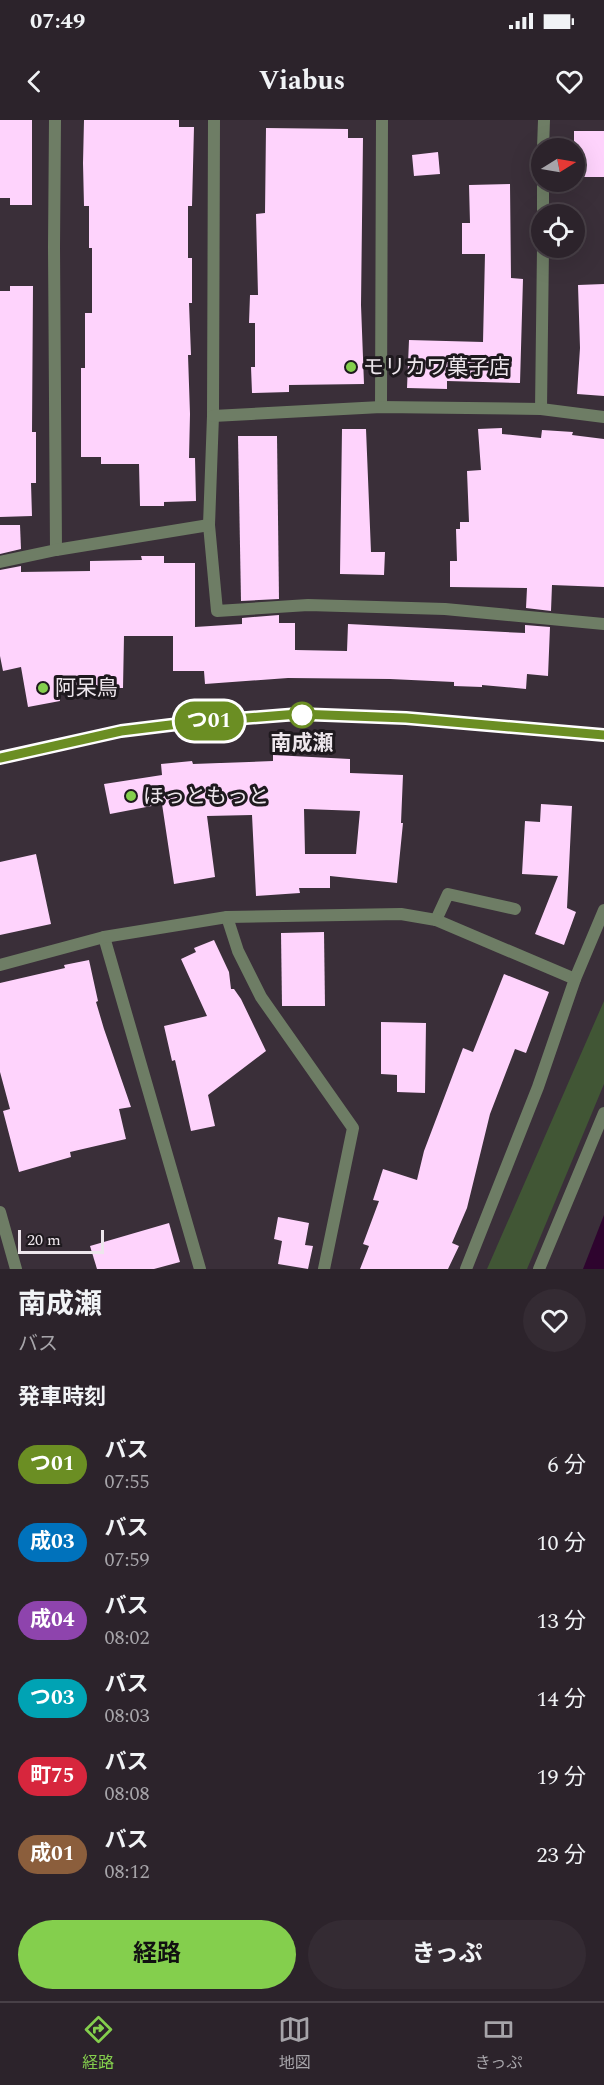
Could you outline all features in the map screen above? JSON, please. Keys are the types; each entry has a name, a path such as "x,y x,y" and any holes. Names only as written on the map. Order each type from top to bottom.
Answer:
{"street":[{"path":"55,120 56,550"},
{"path":"214,120 213,416 209,525 217,611 308,605 445,609 604,624"},
{"path":"381,407 382,120"},
{"path":"543,138 544,120"},
{"path":"541,409 543,258"},
{"path":"213,416 381,407 541,409 604,417"},
{"path":"0,562 56,550 209,525"},
{"path":"0,758 121,731 195,722 298,714 406,718 604,735"},
{"path":"436,920 448,894 515,909"},
{"path":"466,1269 538,1087 575,979 604,910"},
{"path":"0,965 104,937 228,917 401,914 436,920 575,979"},
{"path":"228,917 238,951 261,997 353,1128 324,1269"},
{"path":"104,937 200,1269"},
{"path":"539,1269 604,1113"},
{"path":"0,1212 16,1269"}],"green space":[{"path":"604,1001 604,1084 527,1269 487,1269"}],"shaded area":[{"path":"604,1215 604,1269 583,1269"}],"building":[{"path":"0,120 32,120 32,205 10,205 10,198 0,198"},
{"path":"84,120 179,120 179,127 194,127 192,206 188,206 188,258 192,258 192,303 189,303 191,355 188,355 189,458 195,458 196,501 164,502 164,506 140,506 139,464 101,464 101,457 81,457 81,368 85,368 85,313 92,313 92,248 89,248 89,206 84,206"},
{"path":"266,128 348,129 348,138 363,138 361,305 364,384 289,385 289,392 252,393 251,367 255,367 255,323 249,323 250,295 258,295 256,214 265,213"},
{"path":"574,131 604,131 604,177 585,177 585,138 574,138"},
{"path":"438,152 440,174 414,176 412,155"},
{"path":"510,184 511,278 523,279 520,383 447,381 447,389 407,388 409,340 483,342 485,254 462,254 462,223 470,223 469,185"},
{"path":"604,284 604,396 577,394 580,348 578,285"},
{"path":"10,286 33,286 32,432 36,432 36,483 31,483 32,516 0,517 0,291 10,291"},
{"path":"502,428 502,434 541,438 542,430 573,432 572,435 604,439 604,587 552,585 551,611 526,608 527,588 450,587 450,561 457,561 456,529 460,529 460,522 469,522 467,471 481,470 478,429"},
{"path":"342,429 366,429 371,552 385,552 384,575 340,574"},
{"path":"238,436 277,436 279,599 241,601"},
{"path":"0,525 20,525 21,549 0,554"},
{"path":"141,556 164,556 164,563 195,563 195,627 242,624 242,618 279,615 279,623 295,623 295,650 347,651 348,624 525,633 525,625 550,627 548,676 527,674 526,689 482,685 482,687 454,686 454,682 390,679 288,678 205,684 204,671 173,671 173,636 124,636 123,688 58,688 60,701 28,707 21,667 3,671 0,656 0,570 21,566 21,572 90,571 90,561 142,560"},
{"path":"273,755 350,759 350,773 403,775 401,823 403,823 397,883 330,876 330,888 299,888 300,893 256,896 252,815 207,816 215,877 174,884 162,804 110,814 104,784 162,775 161,764 192,761 193,764 273,761","holes":["304,809 360,811 356,854 305,854"]},
{"path":"541,804 572,806 567,908 576,912 564,945 535,934 558,876 522,874 525,821 540,822"},
{"path":"36,854 51,924 0,935 0,862"},
{"path":"324,932 325,1006 282,1006 281,933"},
{"path":"214,940 229,972 231,989 234,989 241,999 266,1051 208,1095 215,1126 191,1131 175,1060 172,1061 164,1026 207,1016 181,959 196,952 194,948"},
{"path":"89,960 98,1001 96,1002 131,1107 119,1109 126,1139 70,1152 71,1157 19,1172 3,1111 10,1109 0,1072 0,983"},
{"path":"504,974 549,992 526,1053 515,1049 490,1114 467,1208 452,1243 459,1246 448,1269 360,1269 369,1246 363,1244 379,1201 373,1200 383,1169 417,1180 424,1151 463,1048 473,1052"},
{"path":"381,1022 426,1023 425,1093 397,1092 397,1075 381,1074"},
{"path":"278,1217 309,1223 305,1245 313,1246 308,1269 278,1264 282,1241 274,1239"},
{"path":"169,1223 180,1262 154,1269 97,1269 90,1246"}],"bus line":[{"name":"つ01","path":"0,758 121,731 195,722 298,714 406,718 604,735"}],"place":[{"name":"モリカワ菓子店","path":"351,367"},
{"name":"阿呆鳥","path":"43,688"},
{"name":"南成瀬","path":"302,715"},
{"name":"ほっともっと","path":"131,796"}]}
